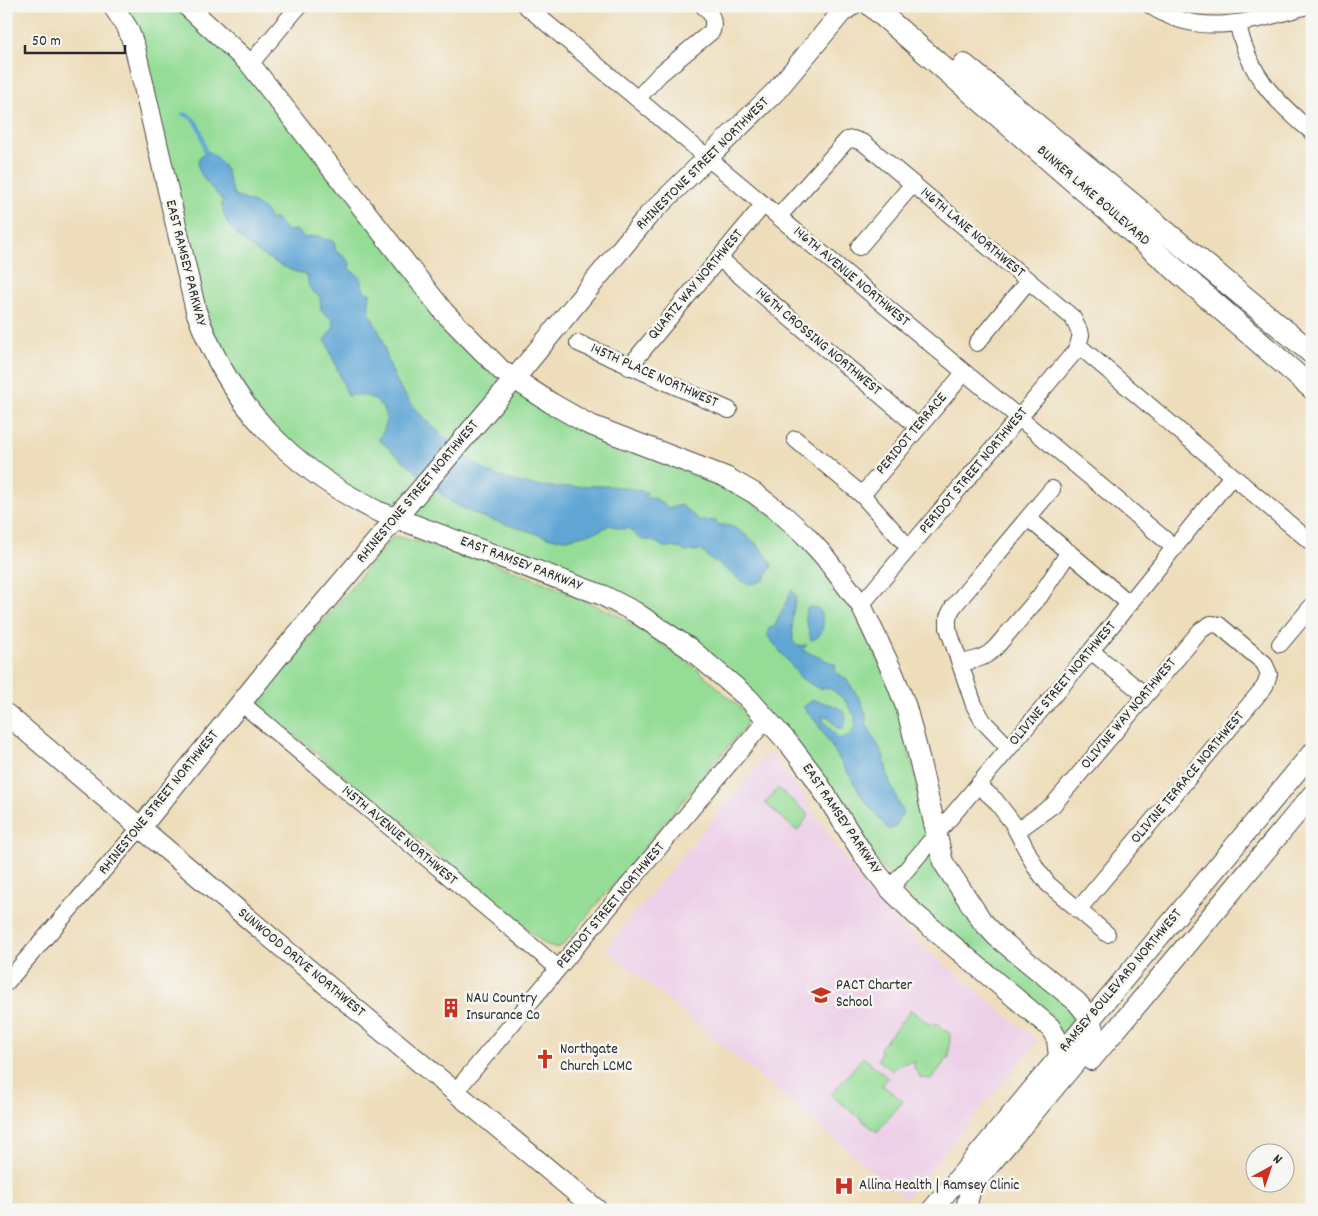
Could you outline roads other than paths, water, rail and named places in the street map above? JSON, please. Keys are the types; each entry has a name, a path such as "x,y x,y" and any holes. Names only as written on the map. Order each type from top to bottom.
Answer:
{"main road":[{"name":"BUNKER LAKE BOULEVARD","path":"872,6 1312,388"},
{"name":"BUNKER LAKE BOULEVARD","path":"892,6 1312,353"}],"street":[{"name":"EAST RAMSEY PARKWAY","path":"113,6 128,29 135,48 196,311 205,336 226,379 260,423 304,465 343,494 377,511 566,580 635,612 689,648 720,673 767,719 813,775 867,860 890,889 915,914 1050,1027 1056,1039 1059,1056"},
{"path":"186,6 250,64 444,312 461,332 513,380 588,424 726,477 754,493 805,535 843,578 861,605 906,707 943,862 982,921 997,937 1077,1002 1090,1018 1094,1034 1090,1045 971,1187 966,1210"},
{"path":"250,64 299,6"},
{"name":"146TH AVENUE NORTHWEST","path":"526,6 1018,419 1175,548"},
{"path":"637,99 660,74 712,31 714,23 710,12 703,6"},
{"path":"1151,6 1189,22 1238,25 1307,6"},
{"name":"RHINESTONE STREET NORTHWEST","path":"6,983 140,827 240,702 513,380 648,216 776,92 846,8"},
{"path":"1238,25 1250,63 1265,88 1282,107 1312,132"},
{"name":"146TH LANE NORTHWEST","path":"778,216 846,140 853,139 864,143 1073,318 1080,340 1232,476 1312,543"},
{"path":"859,247 913,184"},
{"name":"QUARTZ WAY NORTHWEST","path":"629,367 764,204"},
{"name":"146TH CROSSING NORTHWEST","path":"719,258 918,427"},
{"path":"978,343 1029,280"},
{"name":"PERIDOT STREET NORTHWEST","path":"861,605 1018,419 1080,340"},
{"name":"145TH PLACE NORTHWEST","path":"578,343 729,410"},
{"name":"PERIDOT TERRACE","path":"862,495 964,373"},
{"path":"795,439 862,495 909,548"},
{"name":"OLIVINE STREET NORTHWEST","path":"890,889 1091,652 1232,476"},
{"path":"1009,748 983,722 974,705 948,628 948,617 953,607 1052,489"},
{"path":"1028,518 1130,604"},
{"path":"961,663 989,654 996,647 1040,596 1069,552"},
{"path":"1280,644 1312,606"},
{"name":"OLIVINE WAY NORTHWEST","path":"1017,831 1054,805 1201,630 1211,624 1219,625 1244,646"},
{"name":"OLIVINE TERRACE NORTHWEST","path":"1078,910 1265,686 1269,674 1264,663 1244,646"},
{"path":"1091,652 1145,695"},
{"name":"145TH AVENUE NORTHWEST","path":"240,702 558,968"},
{"name":"SUNWOOD DRIVE NORTHWEST","path":"6,714 597,1210"},
{"name":"PERIDOT STREET NORTHWEST","path":"455,1092 767,719"},
{"name":"RAMSEY BOULEVARD NORTHWEST","path":"932,1210 1312,753"},
{"path":"978,785 996,800 1017,831 1036,868 1048,884 1107,934"},
{"name":"RAMSEY BOULEVARD NORTHWEST","path":"966,1210 1312,795"}],"water":[{"path":"208,151 224,167 235,196 252,202 266,211 269,219 277,219 287,231 296,230 305,238 319,236 334,242 336,252 343,255 350,263 349,269 359,276 364,291 371,294 369,301 370,314 382,339 388,361 401,389 419,413 475,464 502,478 521,483 549,487 621,487 647,492 644,497 656,499 669,508 681,505 699,520 717,521 717,525 731,526 752,540 769,559 772,566 765,579 748,584 739,580 701,550 684,552 682,548 664,547 651,540 640,539 628,528 621,529 610,525 599,531 568,539 551,538 479,516 451,502 378,439 384,430 386,422 385,413 381,406 375,400 367,397 358,395 348,396 325,339 334,327 332,319 321,311 320,296 310,289 308,276 286,268 263,256 243,240 227,222 221,203 223,201 206,182 199,170 199,158 204,152"},
{"path":"792,590 796,597 792,617 793,641 798,646 807,645 802,650 835,664 836,672 847,680 861,701 866,715 867,726 883,754 890,783 903,813 894,828 888,829 865,801 817,723 803,707 813,700 838,707 845,715 842,729 837,728 829,717 822,716 824,722 839,739 849,736 855,726 855,716 844,699 831,689 817,688 802,679 768,636 769,628 774,627"},
{"path":"811,607 818,608 822,617 823,627 819,635 811,640 805,616 807,609"}],"waterway":[{"path":"183,114 193,119 200,129 205,152"}],"place":[{"name":"PACT Charter School","path":"821,995"},
{"name":"NAU Country Insurance Co","path":"451,1008"},
{"name":"Northgate Church LCMC","path":"545,1059"},
{"name":"Allina Health | Ramsey Clinic","path":"844,1186"}]}
